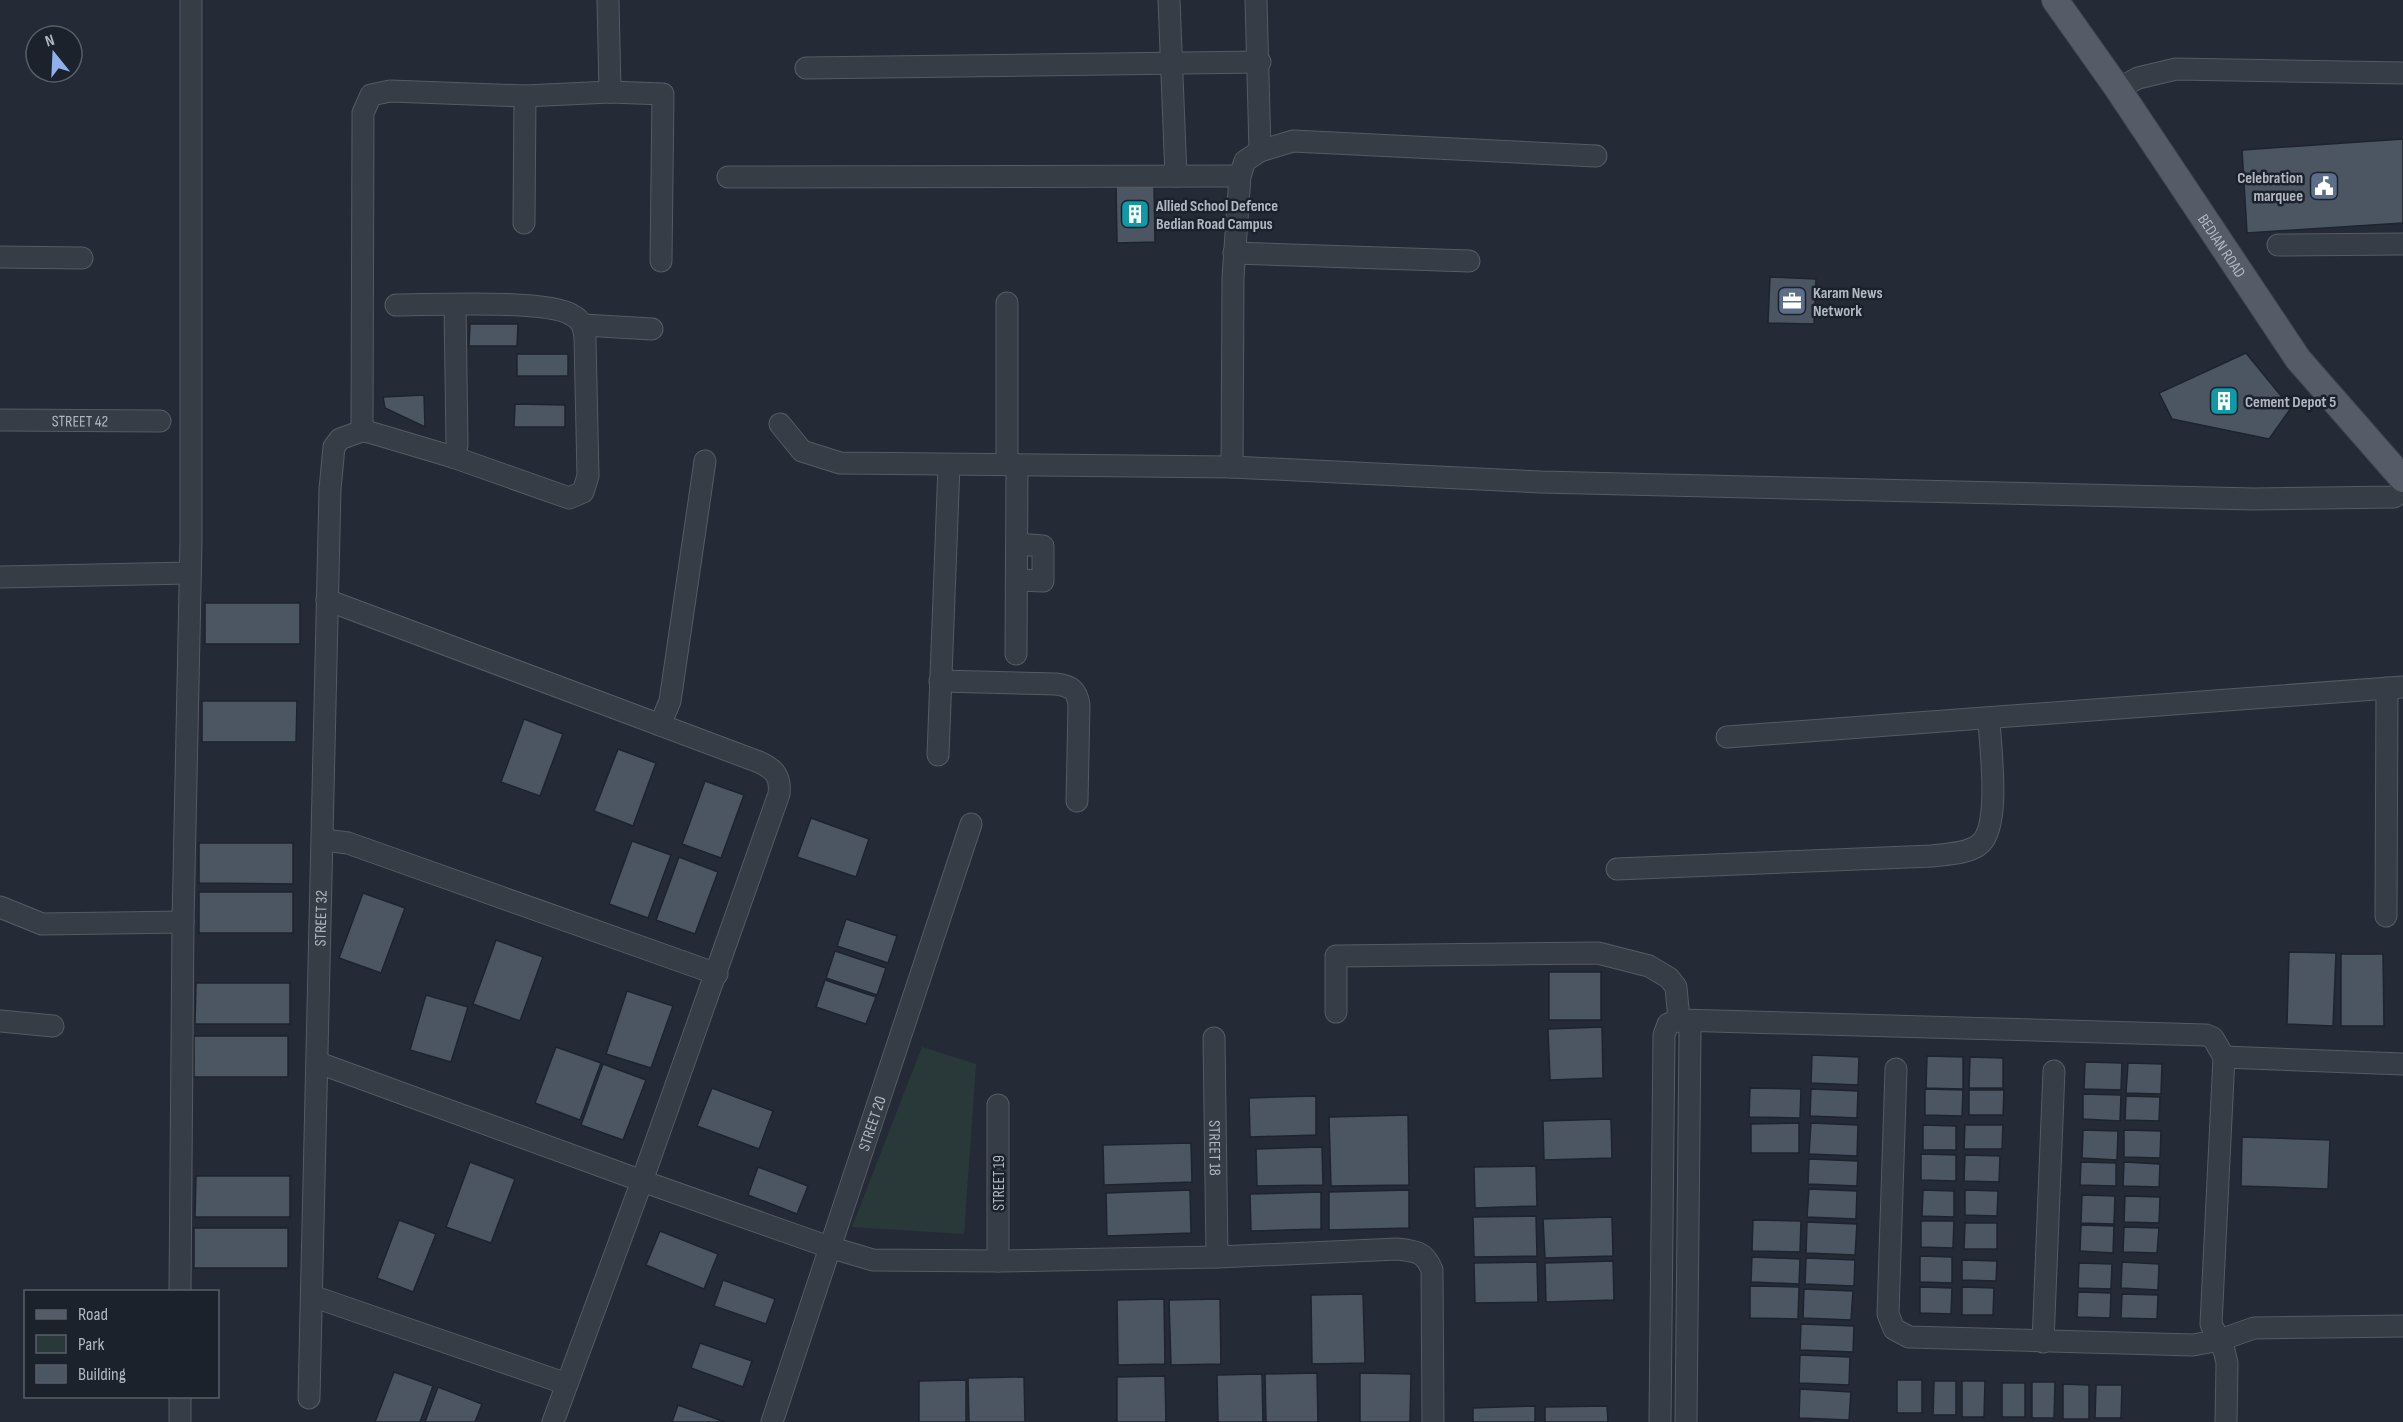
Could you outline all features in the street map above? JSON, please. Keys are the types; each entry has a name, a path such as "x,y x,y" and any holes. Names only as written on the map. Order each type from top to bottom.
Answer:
{"main road":[{"name":"BEDIAN ROAD","path":"2055,0 2118,89 2298,359 2403,479"}],"street":[{"path":"180,1290 183,922 190,573 191,0"},
{"path":"608,0 610,92"},
{"path":"1169,0 1176,176"},
{"path":"1256,0 1260,62 1260,150"},
{"path":"806,68 1260,62"},
{"path":"2118,89 2138,78 2176,69 2403,73"},
{"path":"396,305 559,309 574,315 583,325 588,476 583,492 576,496 562,496 453,457 391,437 362,431 363,113 366,102 371,95 390,91 525,96 610,92 663,94 661,261"},
{"path":"524,223 525,96"},
{"path":"1232,467 1234,253 1240,176 1245,161 1260,150 1293,141 1596,156"},
{"path":"728,177 1240,176"},
{"path":"2278,245 2403,244"},
{"path":"1234,253 1469,261"},
{"path":"0,257 82,258"},
{"path":"1008,303 1012,465 1017,544 1043,546 1042,582 1017,580 1016,654"},
{"path":"453,457 457,445 455,305"},
{"path":"583,325 652,329"},
{"name":"STREET 42","path":"0,420 160,421"},
{"path":"780,424 802,451 840,463 1232,467 1541,482 2254,499 2394,497 2403,491"},
{"name":"STREET 32","path":"309,1398 319,1063 330,489 334,447 340,439 362,431"},
{"path":"660,724 670,701 705,461"},
{"path":"938,755 949,465"},
{"path":"0,577 190,573"},
{"path":"327,600 768,766 780,783 779,795 717,974 553,1422"},
{"path":"940,681 1056,684 1071,688 1078,696 1079,705 1077,801"},
{"path":"1727,737 2395,688 2386,916"},
{"path":"1617,869 1932,856 1965,851 1980,845 1988,832 1992,814 1989,719"},
{"name":"STREET 20","path":"772,1422 971,824"},
{"path":"324,840 348,843 717,974"},
{"path":"0,907 42,924 183,922"},
{"path":"1336,1012 1336,956 1598,953 1649,966 1669,978 1676,987 1679,1020"},
{"path":"1679,1020 1688,1025 1690,1032 1686,1422"},
{"path":"1660,1422 1664,1035 1668,1024 1679,1020 2206,1035 2213,1038 2224,1057 2211,1324 2220,1340 2227,1363 2226,1422"},
{"path":"0,1021 52,1026"},
{"name":"STREET 18","path":"1214,1038 1217,1257"},
{"path":"2224,1057 2403,1064"},
{"path":"319,1063 642,1181 829,1247 873,1260 998,1261 1217,1257 1397,1249 1416,1251 1427,1257 1432,1270 1433,1422"},
{"path":"1896,1069 1888,1314 1894,1329 1909,1336 2193,1345 2220,1340 2254,1328 2403,1326"},
{"path":"2043,1342 2055,1071"},
{"name":"STREET 19","path":"998,1105 998,1261"},
{"path":"312,1296 567,1384"},
{"path":"180,1398 180,1422"}],"green space":[{"path":"922,1047 976,1064 964,1234 852,1227"}],"building":[{"name":"Celebration marquee","path":"2403,139 2403,223 2247,233 2242,150"},
{"name":"Allied School Defence Bedian Road Campus","path":"1154,184 1155,242 1117,243 1116,185"},
{"name":"Karam News Network","path":"1770,277 1816,279 1814,324 1768,323"},
{"path":"470,324 518,324 517,346 469,346"},
{"name":"Cement Depot 5","path":"2246,353 2291,408 2269,439 2172,419 2159,393"},
{"path":"517,354 568,354 568,376 517,376"},
{"path":"424,395 425,427 385,408 383,397"},
{"path":"515,404 565,405 565,427 514,427"},
{"path":"205,603 300,603 300,644 205,644"},
{"path":"202,701 297,701 296,742 202,742"},
{"path":"524,719 563,734 540,796 501,782"},
{"path":"618,749 656,763 633,826 594,811"},
{"path":"705,781 744,795 721,858 682,844"},
{"path":"811,818 869,839 856,877 797,857"},
{"path":"632,841 671,855 648,918 609,904"},
{"path":"199,843 293,843 293,884 199,883"},
{"path":"679,857 718,872 695,934 656,920"},
{"path":"199,892 293,892 293,933 199,933"},
{"path":"363,893 405,908 381,973 339,958"},
{"path":"846,919 897,936 888,963 837,946"},
{"path":"496,940 543,957 520,1021 473,1004"},
{"path":"835,951 886,968 877,995 826,978"},
{"path":"2289,952 2336,953 2333,1026 2287,1024"},
{"path":"2341,954 2383,954 2384,1026 2341,1026"},
{"path":"1549,972 1601,972 1601,1020 1549,1020"},
{"path":"825,980 876,997 866,1024 816,1007"},
{"path":"196,983 290,983 290,1024 195,1024"},
{"path":"627,991 673,1006 651,1068 606,1054"},
{"path":"426,995 468,1007 451,1062 410,1050"},
{"path":"1602,1027 1603,1078 1550,1080 1548,1029"},
{"path":"194,1036 288,1036 288,1077 194,1077"},
{"path":"556,1047 601,1063 580,1120 535,1103"},
{"path":"1812,1055 1859,1057 1858,1085 1811,1083"},
{"path":"1927,1056 1963,1057 1963,1089 1926,1088"},
{"path":"1970,1057 2003,1058 2003,1088 1969,1088"},
{"path":"2085,1062 2122,1063 2121,1090 2084,1089"},
{"path":"2128,1063 2162,1064 2161,1094 2126,1093"},
{"path":"603,1064 646,1080 623,1140 581,1125"},
{"path":"712,1088 773,1111 759,1149 697,1126"},
{"path":"1750,1088 1801,1089 1800,1118 1749,1117"},
{"path":"1811,1089 1858,1091 1857,1118 1810,1116"},
{"path":"1925,1089 1963,1090 1962,1116 1925,1115"},
{"path":"1969,1090 2004,1090 2003,1115 1969,1115"},
{"path":"2083,1094 2121,1095 2120,1121 2083,1119"},
{"path":"1316,1096 1316,1135 1250,1137 1249,1098"},
{"path":"2126,1096 2160,1097 2159,1121 2125,1120"},
{"path":"1408,1115 1409,1185 1331,1186 1329,1117"},
{"path":"1611,1119 1612,1158 1544,1160 1543,1121"},
{"path":"1799,1123 1799,1153 1751,1153 1751,1124"},
{"path":"1811,1123 1858,1125 1857,1156 1809,1154"},
{"path":"1923,1125 1956,1126 1956,1150 1923,1150"},
{"path":"1965,1125 2003,1125 2002,1149 1964,1149"},
{"path":"2083,1130 2118,1131 2117,1160 2082,1158"},
{"path":"2124,1130 2161,1131 2160,1158 2124,1157"},
{"path":"2242,1137 2330,1140 2328,1189 2241,1186"},
{"path":"1191,1143 1192,1182 1104,1185 1103,1145"},
{"path":"1322,1147 1323,1185 1257,1186 1256,1149"},
{"path":"1921,1154 1956,1155 1956,1181 1921,1180"},
{"path":"1965,1155 2000,1156 1999,1182 1964,1181"},
{"path":"1809,1159 1858,1161 1857,1186 1808,1184"},
{"path":"470,1162 515,1179 491,1243 446,1227"},
{"path":"2081,1162 2116,1163 2116,1186 2080,1185"},
{"path":"2124,1162 2160,1164 2159,1187 2123,1186"},
{"path":"1536,1166 1537,1206 1475,1208 1474,1167"},
{"path":"758,1167 808,1186 797,1214 748,1195"},
{"path":"196,1176 290,1176 290,1217 195,1217"},
{"path":"1809,1189 1857,1191 1856,1219 1807,1217"},
{"path":"1190,1190 1191,1233 1107,1236 1106,1193"},
{"path":"1409,1190 1409,1228 1329,1230 1329,1192"},
{"path":"1923,1190 1954,1191 1954,1217 1922,1216"},
{"path":"1965,1190 1998,1191 1997,1216 1965,1215"},
{"path":"1321,1192 1321,1229 1251,1231 1250,1194"},
{"path":"2082,1195 2115,1196 2114,1224 2081,1223"},
{"path":"2125,1196 2160,1197 2159,1223 2124,1222"},
{"path":"1536,1216 1537,1256 1474,1257 1473,1217"},
{"path":"1612,1217 1613,1256 1545,1258 1543,1219"},
{"path":"399,1220 436,1234 413,1292 377,1278"},
{"path":"1753,1220 1801,1221 1800,1252 1752,1251"},
{"path":"1921,1221 1954,1221 1953,1248 1921,1247"},
{"path":"1807,1222 1857,1224 1855,1255 1806,1253"},
{"path":"1965,1223 1997,1223 1997,1249 1964,1249"},
{"path":"2081,1225 2114,1226 2113,1253 2080,1251"},
{"path":"2124,1227 2159,1228 2157,1253 2123,1252"},
{"path":"194,1228 288,1228 288,1268 194,1268"},
{"path":"660,1231 718,1254 704,1289 646,1265"},
{"path":"1920,1256 1952,1257 1952,1283 1920,1282"},
{"path":"1752,1257 1800,1259 1799,1284 1751,1282"},
{"path":"1806,1258 1855,1260 1854,1286 1805,1284"},
{"path":"1962,1260 1997,1261 1996,1281 1962,1280"},
{"path":"1613,1261 1614,1300 1546,1302 1545,1263"},
{"path":"1537,1262 1538,1302 1475,1303 1474,1263"},
{"path":"2122,1262 2159,1264 2158,1290 2121,1288"},
{"path":"2079,1263 2112,1264 2111,1289 2078,1288"},
{"path":"723,1280 775,1299 766,1324 714,1306"},
{"path":"1750,1286 1799,1287 1798,1319 1750,1318"},
{"path":"1920,1287 1952,1288 1951,1314 1920,1313"},
{"path":"1962,1287 1994,1288 1993,1315 1962,1315"},
{"path":"1804,1289 1853,1291 1851,1320 1803,1318"},
{"path":"2078,1292 2111,1293 2110,1318 2077,1317"},
{"path":"1363,1294 1365,1363 1312,1364 1311,1295"},
{"path":"2122,1294 2158,1295 2157,1319 2121,1318"},
{"path":"1164,1299 1165,1364 1118,1365 1117,1300"},
{"path":"1220,1299 1221,1364 1171,1365 1169,1300"},
{"path":"1801,1324 1854,1326 1853,1352 1800,1350"},
{"path":"700,1343 752,1361 743,1387 691,1368"},
{"path":"1800,1355 1850,1357 1849,1385 1799,1383"},
{"path":"394,1372 433,1386 420,1422 375,1422"},
{"path":"1317,1373 1318,1422 1266,1422 1265,1374"},
{"path":"1360,1373 1411,1374 1410,1422 1360,1422"},
{"path":"1262,1374 1263,1422 1218,1422 1217,1375"},
{"path":"1165,1376 1166,1422 1117,1422 1117,1377"},
{"path":"1024,1377 1025,1422 969,1422 968,1378"},
{"path":"966,1380 966,1422 919,1422 919,1381"},
{"path":"1897,1380 1922,1380 1922,1413 1897,1413"},
{"path":"1934,1381 1956,1381 1956,1415 1933,1415"},
{"path":"1962,1381 1985,1381 1984,1417 1962,1417"},
{"path":"2032,1382 2055,1382 2054,1418 2032,1418"},
{"path":"2002,1383 2025,1383 2025,1417 2002,1417"},
{"path":"2063,1384 2089,1385 2089,1419 2063,1419"},
{"path":"2096,1385 2122,1385 2121,1418 2095,1418"},
{"path":"438,1387 482,1404 475,1422 425,1422"},
{"path":"1800,1389 1851,1392 1849,1420 1799,1418"},
{"path":"678,1405 725,1422 672,1422"},
{"path":"1535,1406 1535,1422 1473,1422 1473,1408"},
{"path":"1607,1406 1608,1422 1545,1422 1545,1407"}],"place":[{"name":"Celebration marquee","path":"2324,186"},
{"name":"Allied School Defence Bedian Road Campus","path":"1135,214"},
{"name":"Karam News Network","path":"1792,301"},
{"name":"Cement Depot 5","path":"2224,401"}]}
